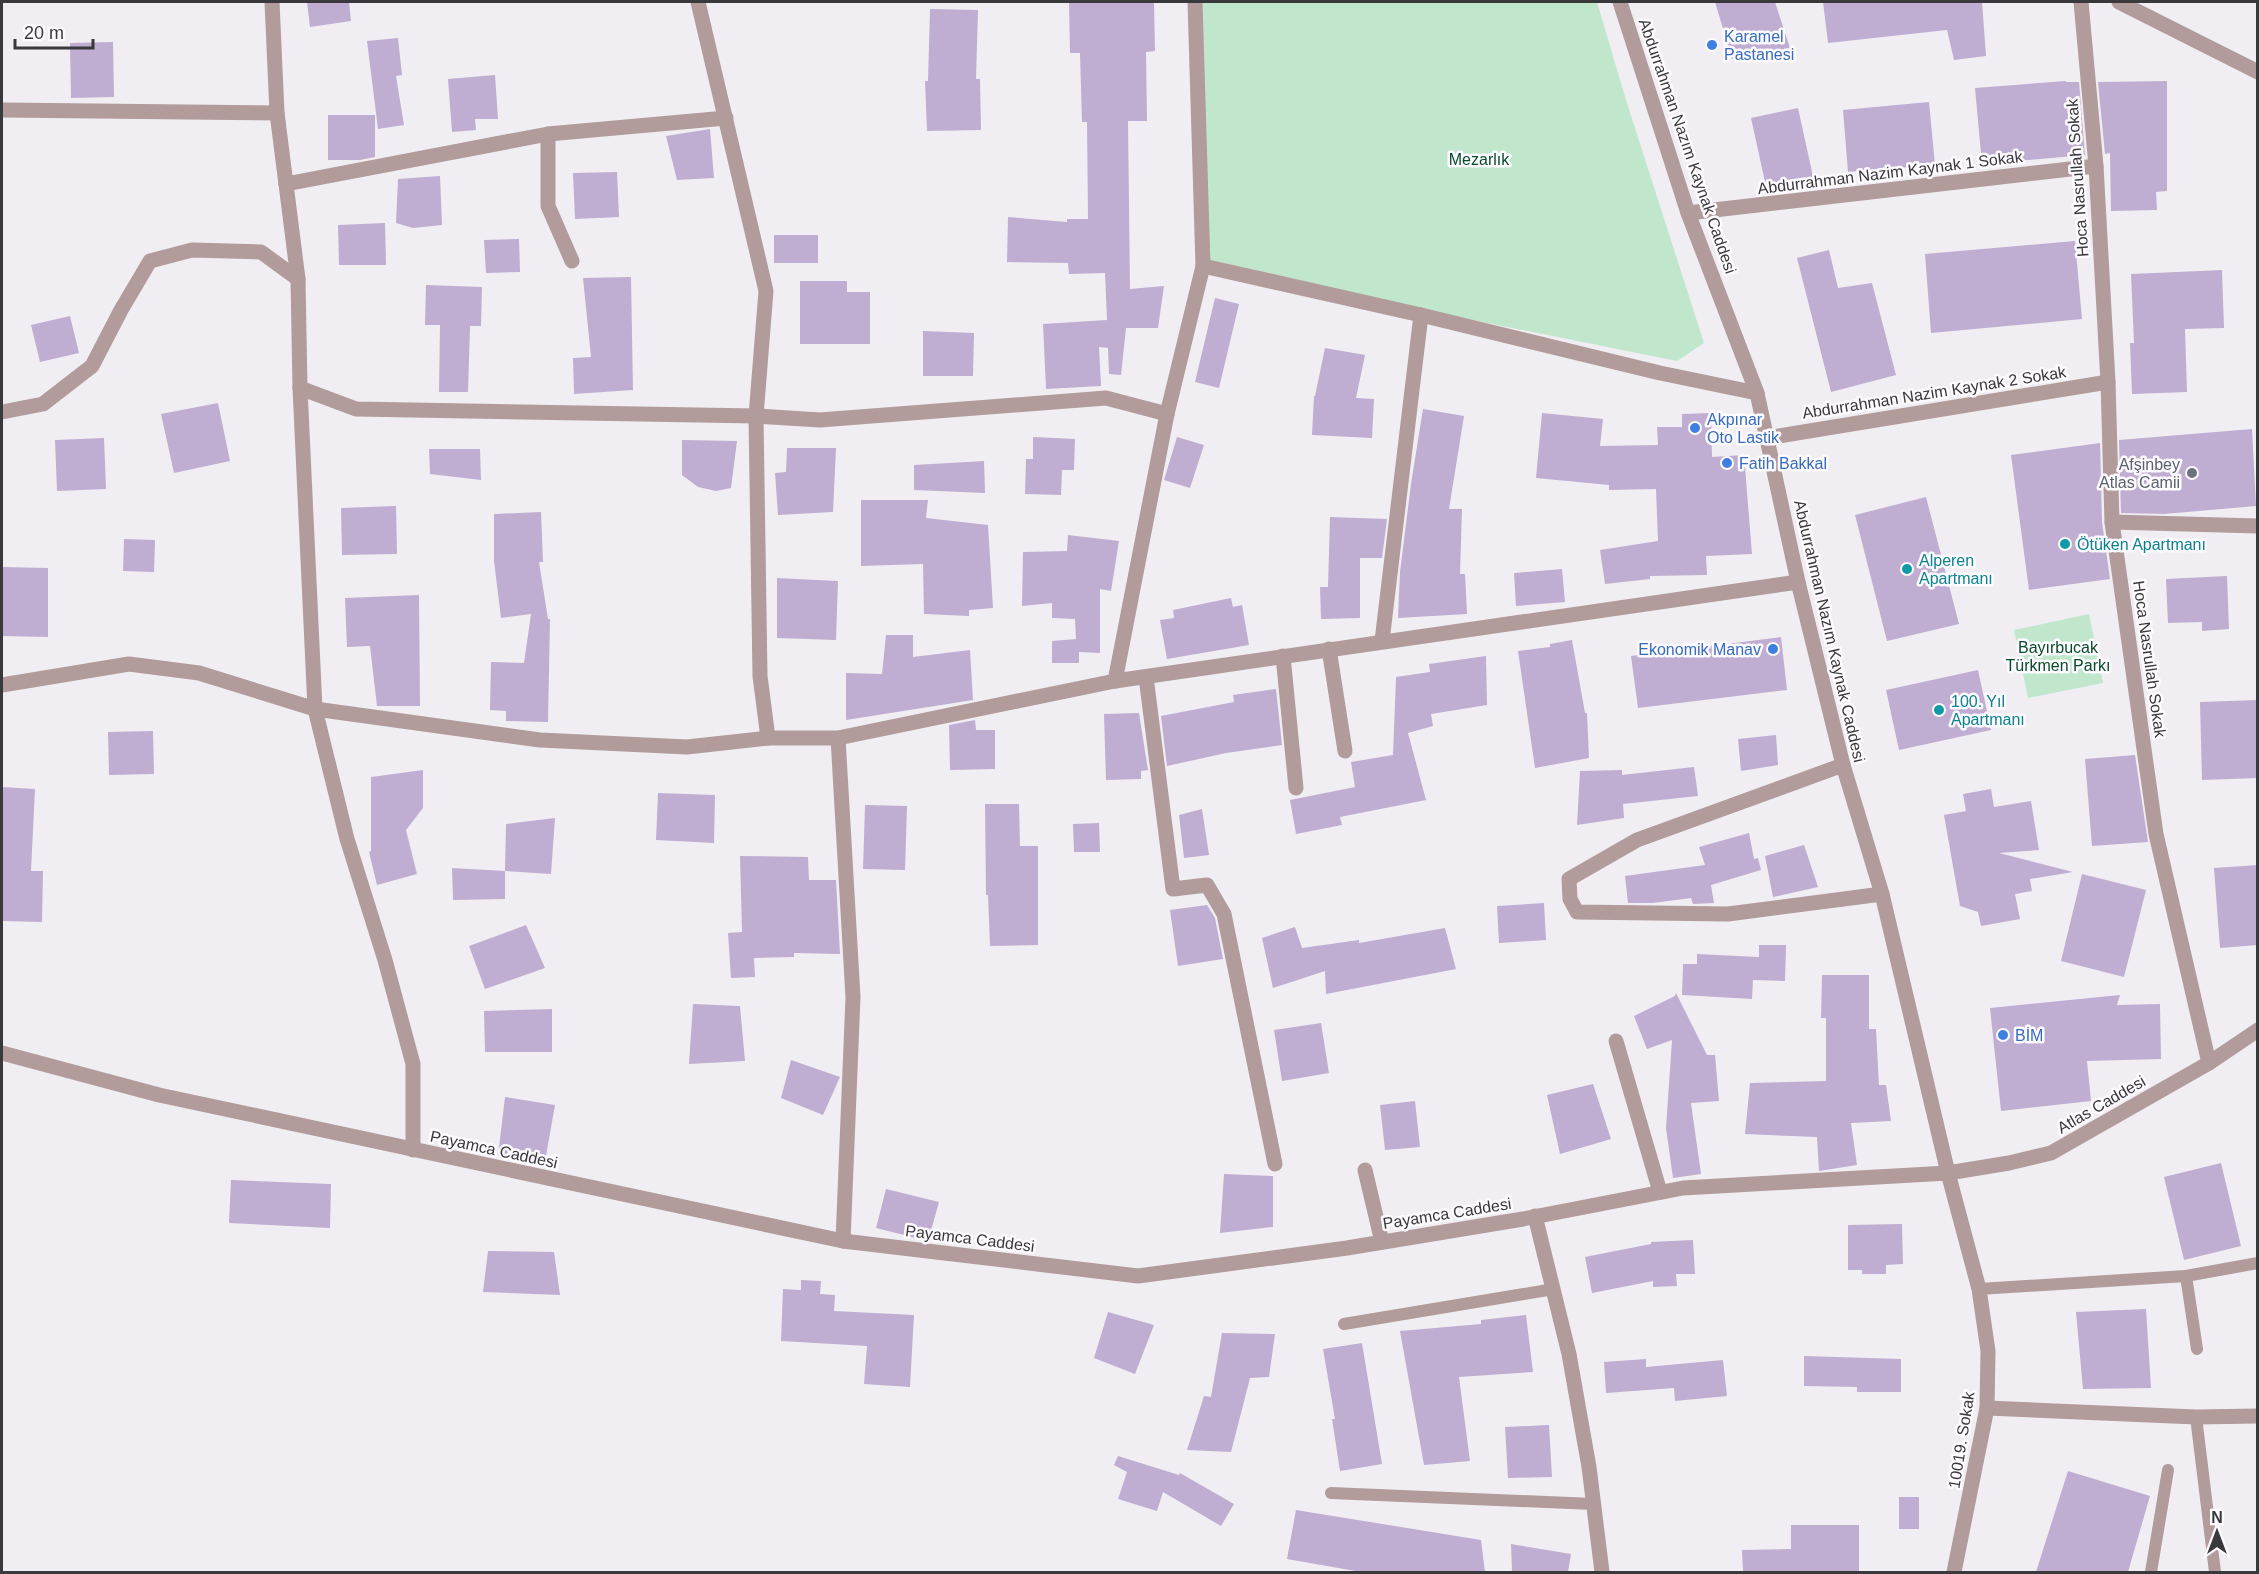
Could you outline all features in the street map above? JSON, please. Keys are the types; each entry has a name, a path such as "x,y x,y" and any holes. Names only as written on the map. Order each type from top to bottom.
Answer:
{"street":[{"path":"272,2 277,113 298,279 300,388 315,709 347,839 385,960 413,1064 413,1150"},
{"path":"698,2 766,291 756,416 760,676 768,738"},
{"path":"1115,681 1167,414 1203,266 1195,2"},
{"name":"Abdurrahman Nazım Kaynak Caddesi","path":"1620,2 1688,213 1757,393 1798,582 1843,765 1882,894 1948,1173"},
{"name":"Hoca Nasrullah Sokak","path":"2081,2 2096,166 2108,382 2112,522 2156,834 2210,1063"},
{"path":"2119,2 2258,72"},
{"path":"2,110 277,113"},
{"path":"286,184 548,134 726,117"},
{"path":"548,134 548,206 572,261"},
{"name":"Abdurrahman Nazim Kaynak 1 Sokak","path":"1688,213 2096,166"},
{"path":"2,412 43,404 92,366 150,261 192,250 261,252 298,279"},
{"path":"1203,266 1421,315 1660,373 1757,393"},
{"path":"1382,642 1421,315"},
{"name":"Abdurrahman Nazim Kaynak 2 Sokak","path":"1767,438 2108,382"},
{"path":"300,388 357,409 756,416 820,420 1106,398 1167,414"},
{"path":"2112,522 2258,526"},
{"path":"2,685 129,664 199,673 315,709 540,740 687,747 768,738 838,738 1115,681 1798,582"},
{"path":"1329,649 1345,751"},
{"path":"1283,656 1296,788"},
{"path":"1146,677 1173,889 1207,885 1224,914 1275,1164"},
{"path":"838,738 853,997 843,1241"},
{"path":"1843,765 1637,840 1569,879 1570,899 1577,912 1728,914 1882,894"},
{"name":"Atlas Caddesi","path":"1948,1173 2051,1154 2210,1063 2258,1030"},
{"path":"1616,1041 1660,1192"},
{"name":"Payamca Caddesi","path":"2,1053 159,1095 843,1241 1138,1276 1382,1242 1683,1188 1948,1173"},
{"path":"1365,1170 1382,1242"},
{"name":"10019. Sokak","path":"1948,1173 1979,1288 1988,1351 1987,1408 1954,1572"},
{"path":"1535,1216 1569,1354 1602,1572"},
{"path":"1987,1408 2196,1417 2258,1416"}],"lane":[{"path":"1979,1288 2186,1276 2258,1263"},
{"path":"2186,1276 2197,1349"},
{"path":"1344,1324 1554,1288"},
{"path":"2196,1417 2216,1572"},
{"path":"2151,1572 2168,1470"},
{"path":"1331,1493 1593,1504"}],"green space":[{"name":"Mezarlık","path":"1195,2 1597,2 1704,343 1677,361 1203,266"},
{"name":"Bayırbucak Türkmen Parkı","path":"2089,614 2103,683 2028,698 2014,630"}],"building":[{"path":"307,2 349,2 351,21 310,27"},
{"path":"1069,2 1154,2 1155,51 1146,52 1147,121 1128,121 1130,289 1164,286 1158,328 1126,328 1121,375 1109,374 1108,348 1099,347 1101,386 1046,389 1043,324 1107,320 1105,273 1069,274 1068,263 1007,262 1008,217 1067,222 1067,219 1088,219 1087,122 1082,122 1080,53 1070,53"},
{"path":"1715,2 1775,2 1790,48 1732,59"},
{"path":"1823,2 1982,2 1986,56 1954,60 1947,30 1828,43"},
{"path":"930,9 978,10 976,79 980,79 981,130 927,131 925,81 928,81"},
{"path":"398,38 402,75 396,76 404,125 378,129 367,41"},
{"path":"113,42 114,97 71,98 70,43"},
{"path":"495,75 498,119 475,119 476,130 452,132 448,79"},
{"path":"2167,81 2167,191 2156,192 2157,210 2111,211 2110,153 2105,154 2098,82"},
{"path":"2079,82 2085,155 1982,164 1975,88"},
{"path":"1929,102 1935,165 1848,172 1843,110"},
{"path":"1798,108 1814,181 1767,191 1751,118"},
{"path":"328,115 375,115 375,157 360,160 328,160"},
{"path":"710,129 714,178 677,180 666,136"},
{"path":"617,172 619,217 575,219 573,173"},
{"path":"440,176 442,225 413,228 396,223 398,179"},
{"path":"385,223 386,265 339,265 338,225"},
{"path":"774,235 818,235 818,263 774,263"},
{"path":"519,239 520,272 486,273 484,240"},
{"path":"2075,241 2082,319 1931,333 1925,254"},
{"path":"1829,250 1838,288 1872,283 1896,375 1831,392 1797,258"},
{"path":"2222,270 2224,328 2185,329 2187,392 2132,394 2130,343 2134,343 2131,274"},
{"path":"631,277 633,390 574,394 573,358 591,357 583,278"},
{"path":"800,281 847,281 847,292 870,292 870,344 800,344"},
{"path":"426,285 482,287 481,326 470,326 468,392 439,392 440,325 425,325"},
{"path":"1215,298 1239,304 1219,388 1195,382"},
{"path":"70,316 79,353 40,362 31,325"},
{"path":"923,331 974,333 973,376 923,376"},
{"path":"1325,348 1365,355 1356,398 1374,399 1372,438 1312,435 1314,396"},
{"path":"218,403 230,461 174,473 161,414"},
{"path":"1423,409 1464,416 1449,509 1462,509 1460,574 1465,574 1467,614 1398,618 1400,572"},
{"path":"1542,413 1603,419 1600,446 1658,445 1657,427 1682,427 1682,414 1711,413 1712,457 1744,455 1752,554 1706,556 1707,575 1650,576 1650,579 1605,584 1600,550 1658,541 1656,489 1609,490 1609,485 1536,478"},
{"name":"Afşinbey Atlas Camii","path":"2252,429 2256,506 2164,514 2121,513 2119,440"},
{"path":"1033,437 1075,439 1074,470 1062,470 1061,495 1025,494 1026,459 1033,459"},
{"path":"1177,437 1204,445 1190,488 1164,480"},
{"path":"104,438 106,489 57,491 55,440"},
{"path":"682,440 737,441 731,488 716,491 698,487 682,475"},
{"name":"Ötüken Apartmanı","path":"2100,443 2102,522 2110,579 2029,590 2011,455"},
{"path":"787,448 836,448 833,512 778,515 775,473 786,472"},
{"path":"429,449 480,449 481,480 430,474"},
{"path":"984,461 985,493 914,490 914,465"},
{"name":"Alperen Apartmanı","path":"1926,497 1959,624 1887,641 1855,515"},
{"path":"861,500 928,500 926,518 988,525 993,608 969,610 969,616 924,614 923,564 861,566"},
{"path":"396,506 397,554 342,555 341,508"},
{"path":"541,512 543,562 539,562 548,619 550,619 548,722 506,721 506,711 490,710 491,662 524,663 531,614 501,618 494,561 494,514"},
{"path":"1330,517 1387,519 1382,558 1360,558 1360,618 1321,619 1320,587 1328,587"},
{"path":"1068,535 1119,541 1111,591 1100,589 1100,653 1079,652 1079,663 1052,663 1052,641 1076,639 1075,619 1052,618 1052,603 1022,606 1023,552 1067,551"},
{"path":"124,539 155,540 154,572 123,571"},
{"path":"2,567 48,568 48,637 2,636"},
{"path":"1562,569 1565,602 1516,606 1514,573"},
{"path":"2227,576 2229,629 2202,631 2202,622 2168,623 2166,579"},
{"path":"777,578 838,581 836,640 777,638"},
{"path":"419,595 420,706 377,706 370,646 347,647 345,598"},
{"path":"1231,598 1233,607 1242,605 1249,645 1167,659 1160,620 1174,618 1173,610"},
{"path":"886,635 913,635 913,657 970,650 973,700 846,720 846,673 882,674"},
{"path":"1781,637 1787,690 1638,708 1631,656"},
{"path":"1572,640 1585,713 1587,713 1589,758 1535,768 1518,651 1550,647 1550,644"},
{"path":"1486,656 1487,705 1431,714 1433,726 1408,733 1426,800 1340,817 1342,825 1296,834 1290,800 1355,787 1351,762 1393,755 1396,677 1430,672 1429,664"},
{"name":"100. Yıl Apartmanı","path":"1978,670 1991,730 1899,750 1886,690"},
{"path":"1276,689 1282,745 1226,753 1167,766 1161,716 1234,702 1233,695"},
{"path":"2258,700 2258,778 2202,780 2200,702"},
{"path":"1139,713 1148,770 1141,771 1141,779 1106,780 1104,714"},
{"path":"975,720 976,730 995,730 995,769 950,770 949,725"},
{"path":"153,731 154,774 109,775 108,732"},
{"path":"1776,735 1778,765 1741,771 1738,739"},
{"path":"2135,755 2148,842 2092,846 2085,759"},
{"path":"1694,767 1698,796 1623,804 1624,818 1577,825 1580,771 1622,770 1622,775"},
{"path":"423,770 423,808 406,830 417,874 377,885 369,852 371,851 371,777"},
{"path":"2,787 35,789 31,871 43,871 42,922 2,921"},
{"path":"1991,789 1994,807 2031,801 2039,850 1999,853 2073,872 2030,879 2032,891 2015,894 2020,919 1981,926 1978,912 1960,906 1944,815 1966,811 1963,794"},
{"path":"658,793 715,795 714,843 656,840"},
{"path":"985,804 1019,804 1020,846 1038,846 1038,945 990,946 988,895 986,895"},
{"path":"865,805 907,806 905,870 863,869"},
{"path":"1202,809 1209,855 1184,858 1179,815"},
{"path":"555,818 551,874 505,871 506,824"},
{"path":"1099,823 1100,852 1074,852 1073,824"},
{"path":"1749,833 1754,859 1758,858 1761,870 1711,885 1714,903 1693,904 1691,898 1653,903 1628,903 1625,876 1705,865 1699,847"},
{"path":"1804,845 1818,887 1773,897 1765,856"},
{"path":"740,856 808,857 809,880 836,880 840,954 794,953 794,957 754,958 755,977 731,978 728,933 742,932"},
{"path":"2258,865 2258,945 2220,948 2214,868"},
{"path":"452,868 505,871 505,899 453,900"},
{"path":"2082,874 2146,890 2124,977 2061,961"},
{"path":"1544,903 1546,940 1499,943 1497,906"},
{"path":"1207,905 1215,918 1223,959 1178,966 1170,910"},
{"path":"526,925 545,968 485,989 469,946"},
{"path":"1295,927 1302,948 1359,940 1359,943 1445,928 1456,969 1326,994 1325,971 1273,988 1262,938"},
{"path":"1759,945 1786,945 1785,981 1753,980 1752,999 1682,995 1683,964 1697,964 1697,954 1759,957"},
{"path":"1822,975 1869,975 1869,1029 1876,1029 1879,1085 1886,1085 1891,1121 1851,1123 1857,1165 1819,1171 1817,1137 1745,1134 1750,1083 1826,1081 1826,1018 1821,1018"},
{"path":"1676,993 1707,1055 1715,1055 1719,1101 1691,1103 1701,1174 1673,1178 1666,1128 1672,1040 1647,1049 1634,1016 1675,996"},
{"path":"2120,995 2117,1005 2160,1004 2161,1059 2087,1061 2091,1101 2001,1111 1990,1008"},
{"path":"693,1004 740,1006 745,1061 689,1064"},
{"path":"552,1009 552,1052 485,1052 484,1011"},
{"path":"1321,1023 1329,1073 1282,1081 1274,1030"},
{"path":"791,1060 840,1077 823,1115 781,1098"},
{"path":"1593,1084 1611,1139 1560,1154 1547,1095"},
{"path":"505,1097 555,1105 544,1167 498,1156"},
{"path":"1415,1101 1420,1147 1385,1150 1380,1105"},
{"path":"2221,1163 2241,1246 2184,1260 2164,1177"},
{"path":"1224,1174 1273,1176 1273,1227 1220,1233"},
{"path":"231,1180 331,1184 330,1228 229,1223"},
{"path":"886,1189 939,1202 928,1241 876,1228"},
{"path":"1902,1224 1903,1264 1886,1265 1886,1274 1862,1274 1862,1270 1848,1270 1848,1225"},
{"path":"1693,1240 1695,1274 1676,1274 1677,1286 1653,1287 1653,1281 1592,1293 1585,1257 1651,1244 1651,1242"},
{"path":"488,1251 554,1252 560,1295 483,1292"},
{"path":"801,1280 821,1281 820,1294 835,1295 834,1311 914,1315 910,1387 864,1384 867,1346 781,1341 783,1289 801,1290"},
{"path":"2146,1309 2151,1388 2083,1389 2076,1312"},
{"path":"1108,1312 1154,1325 1135,1374 1094,1358"},
{"path":"1526,1315 1533,1372 1459,1377 1470,1461 1424,1465 1400,1331 1481,1324 1481,1320"},
{"path":"1222,1333 1275,1334 1269,1377 1250,1378 1231,1452 1187,1450 1204,1396 1211,1397"},
{"path":"1362,1343 1382,1464 1340,1471 1332,1419 1335,1419 1323,1349"},
{"path":"1804,1356 1901,1359 1901,1392 1857,1392 1857,1387 1804,1386"},
{"path":"1646,1359 1646,1367 1723,1360 1727,1396 1675,1401 1674,1388 1606,1393 1604,1362"},
{"path":"1549,1425 1552,1477 1508,1478 1505,1427"},
{"path":"1118,1456 1179,1475 1180,1473 1234,1504 1221,1526 1163,1492 1157,1511 1118,1499 1127,1472 1114,1465"},
{"path":"2068,1471 2150,1496 2128,1572 2036,1572"},
{"path":"1899,1497 1919,1497 1919,1529 1899,1529"},
{"path":"1296,1510 1481,1540 1485,1572 1361,1572 1287,1559"},
{"path":"1791,1525 1859,1525 1859,1572 1743,1572 1742,1550 1791,1549"},
{"path":"1511,1544 1571,1554 1568,1572 1512,1572"}],"place":[{"name":"Karamel Pastanesi","path":"1712,45"},
{"name":"Akpınar Oto Lastik","path":"1695,428"},
{"name":"Fatih Bakkal","path":"1727,463"},
{"name":"Afşinbey Atlas Camii","path":"2192,473"},
{"name":"Ötüken Apartmanı","path":"2065,544"},
{"name":"Alperen Apartmanı","path":"1907,569"},
{"name":"Ekonomik Manav","path":"1773,649"},
{"name":"100. Yıl Apartmanı","path":"1939,710"},
{"name":"BİM","path":"2003,1035"}]}
